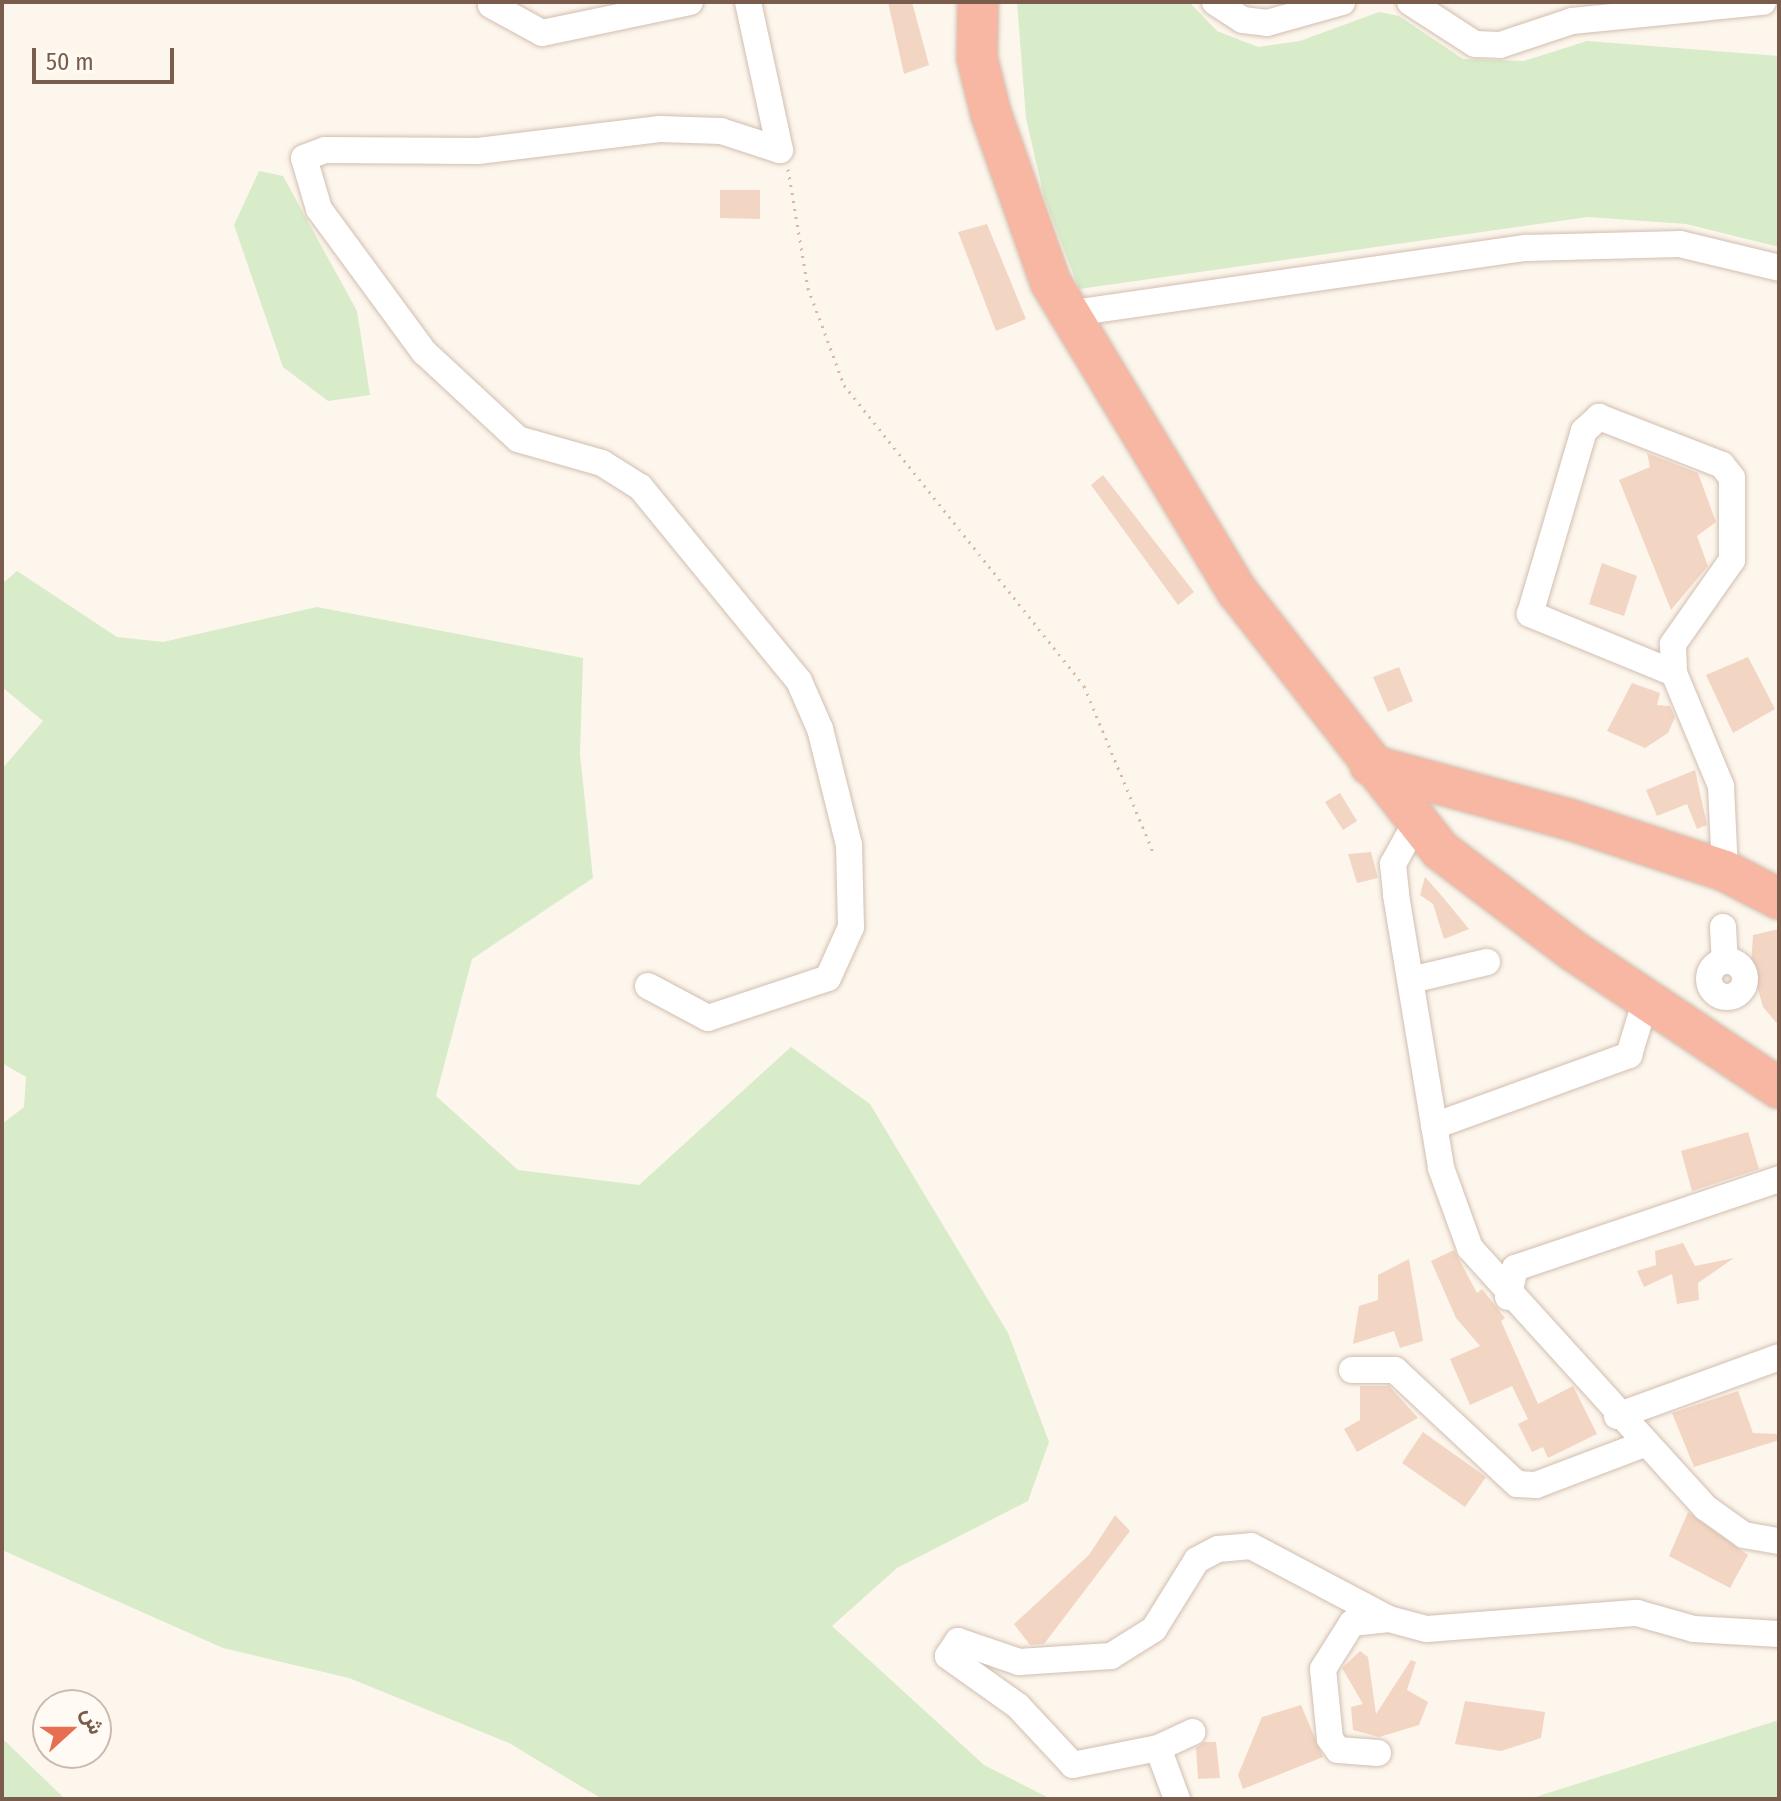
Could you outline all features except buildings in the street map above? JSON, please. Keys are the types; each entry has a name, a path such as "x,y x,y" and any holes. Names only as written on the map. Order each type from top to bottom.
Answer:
{"highway":[{"path":"978,2 977,58 991,114 1066,314 1237,591 1415,824 1646,999 1779,1088"},
{"path":"1370,765 1448,785 1725,871 1779,899"},
{"path":"1415,824 1425,796 1448,785"}],"street":[{"path":"491,5 542,33 690,2"},
{"path":"748,2 780,150"},
{"path":"1215,2 1243,20 1267,23 1342,2"},
{"path":"1410,2 1475,44 1500,45 1572,21 1763,2"},
{"path":"648,986 708,1018 828,978 851,913 849,845 820,729 799,681 640,487 602,463 518,439 424,352 319,209 304,158 325,150 478,151 660,129 721,131 780,150"},
{"path":"1066,314 1526,248 1680,244 1779,268"},
{"path":"1674,673 1530,614 1584,431 1599,417 1722,465 1732,478 1732,560 1682,625 1674,673 1721,786 1725,871"},
{"path":"1415,824 1393,864 1415,979 1434,1126 1450,1206 1470,1248 1508,1297 1617,1416 1726,1524 1779,1541"},
{"path":"1680,1022 1711,988 1713,967 1725,961 1723,927"},
{"path":"1415,979 1487,962"},
{"path":"1434,1126 1629,1055 1646,999"},
{"path":"1508,1297 1515,1268 1779,1179"},
{"path":"1617,1416 1779,1357"},
{"path":"1352,1370 1395,1370 1517,1484 1536,1485 1644,1444"},
{"path":"1192,1732 1158,1748 1073,1765 1018,1706 948,1656 958,1641 1019,1662 1111,1656 1154,1629 1197,1560 1231,1548 1251,1546 1389,1619"},
{"path":"1378,1753 1338,1750 1330,1739 1323,1669 1352,1623 1389,1619 1445,1629 1637,1613 1694,1629 1779,1634"},
{"path":"1158,1748 1177,1799"}],"path":[{"path":"780,150 815,315 844,385 1084,686 1153,852"}],"green space":[{"path":"1017,2 1189,2 1217,31 1258,47 1300,41 1379,12 1399,16 1463,59 1524,61 1587,41 1779,56 1779,247 1686,224 1588,217 1079,289 1044,197 1026,118"},
{"path":"259,171 283,176 357,311 370,395 328,401 283,367 234,225"},
{"path":"17,571 117,637 163,642 317,607 583,658 580,754 593,878 472,959 436,1096 518,1170 639,1185 791,1047 870,1104 1008,1333 1049,1442 1028,1501 897,1568 832,1626 984,1765 1051,1799 602,1799 509,1743 349,1678 223,1648 2,1550 2,1124 24,1107 26,1077 2,1063 2,769 43,721 2,687 2,584"},
{"path":"1779,1720 1779,1799 1529,1799"},
{"path":"2,1739 65,1799 2,1799"}]}
